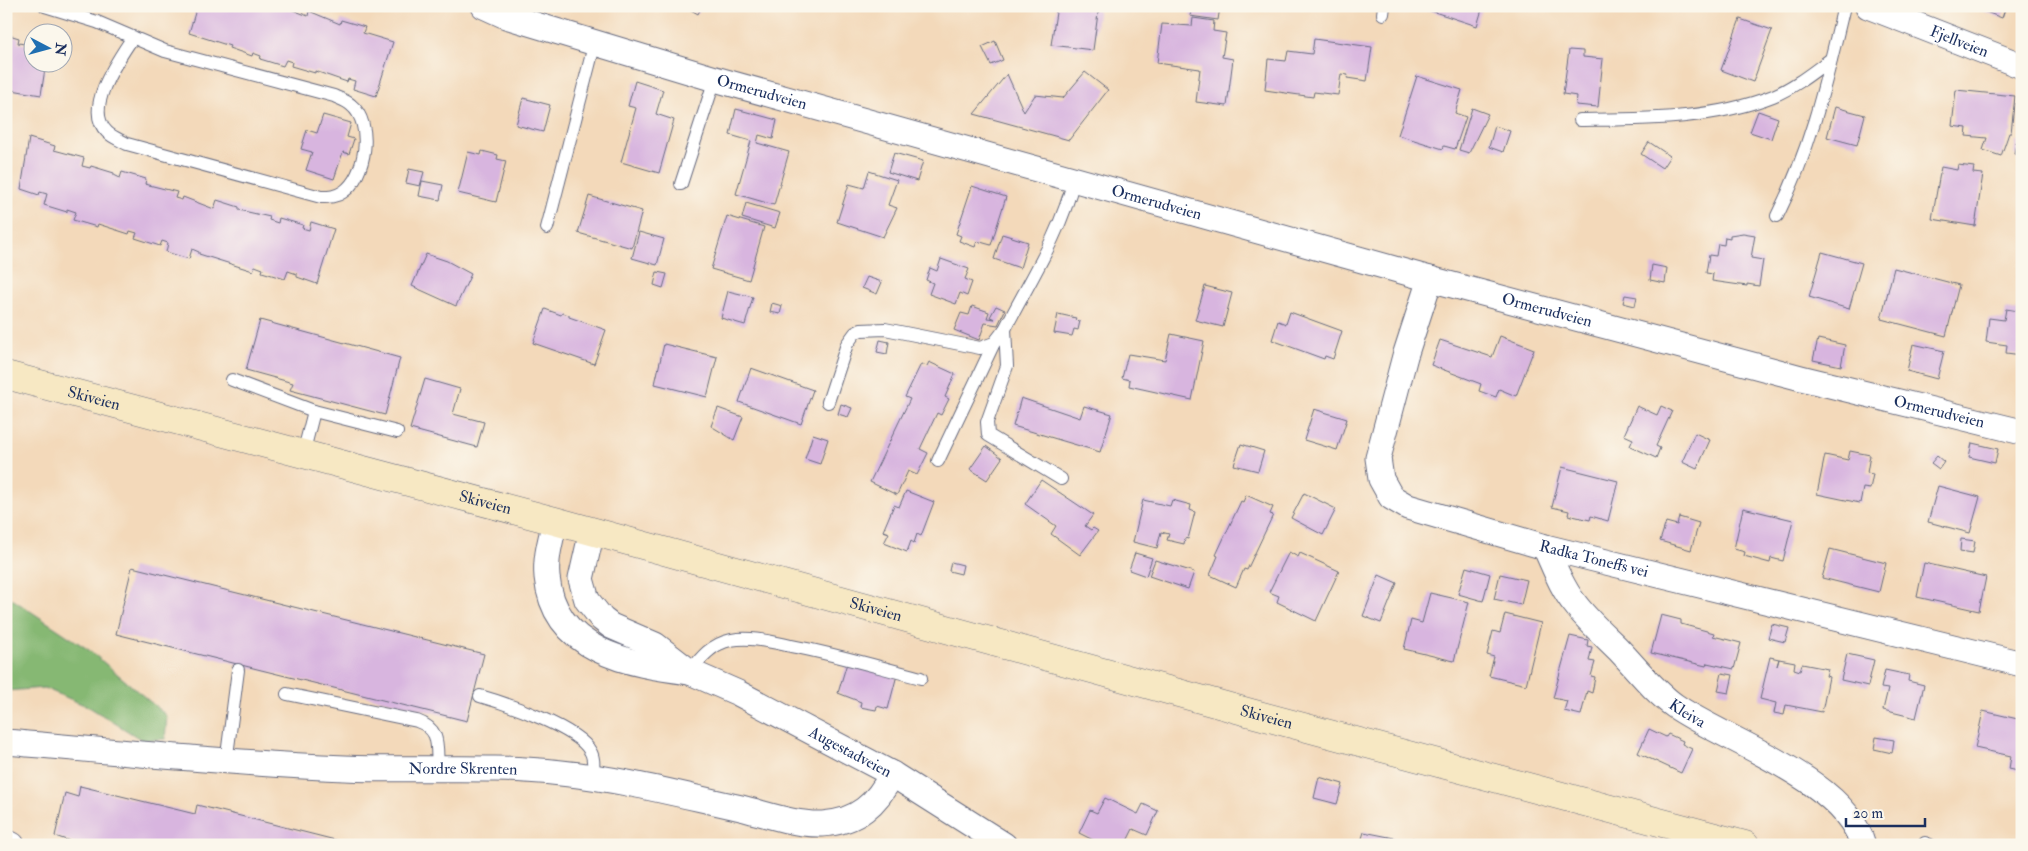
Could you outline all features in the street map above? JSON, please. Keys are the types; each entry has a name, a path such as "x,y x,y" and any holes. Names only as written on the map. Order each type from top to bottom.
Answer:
{"main road":[{"name":"Skiveien","path":"6,375 555,520 1260,716 1745,845"}],"street":[{"name":"Ormerudveien","path":"484,6 506,16 715,79 1430,280 1792,376 2022,432"},
{"name":"Fjellveien","path":"1868,6 2022,66"},
{"name":"Radka Toneffs vei","path":"1430,280 1405,356 1378,458 1381,479 1391,497 1408,506 1545,547 2022,664"},
{"name":"Augestadveien","path":"555,520 548,559 547,577 551,595 565,623 586,643 601,651 651,668 690,672"},
{"name":"Augestadveien","path":"592,531 581,579 586,600 602,619 611,626 655,645 690,672 738,693 892,774 1004,845"},
{"name":"Kleiva","path":"1545,547 1562,584 1575,604 1674,706 1800,776 1831,799 1852,820 1859,832 1862,845"},
{"name":"Nordre Skrenten","path":"6,742 226,762 438,770 533,770 593,777 795,821 822,824 846,818 869,806 882,794 892,774"},
{"path":"6,842 12,845"}],"lane":[{"path":"45,6 134,37 165,51 334,96 352,106 361,120 364,136 364,156 357,177 345,191 334,197 321,197 127,144 106,131 100,121 98,109 102,93 116,63 134,37"},
{"path":"1777,216 1796,178 1811,136 1844,6"},
{"path":"548,228 595,42"},
{"path":"1580,120 1686,116 1728,109 1774,96 1795,85 1832,59"},
{"path":"681,184 715,79"},
{"path":"938,461 994,343 1005,330 1058,228 1074,179"},
{"path":"828,402 847,344 855,333 861,330 885,329 980,348 994,343"},
{"path":"1005,330 1006,366 987,422 988,435 1061,479"},
{"path":"232,380 314,411 397,432"},
{"path":"303,454 314,411"},
{"path":"690,672 704,654 716,646 741,639 775,642 823,652 921,678"},
{"path":"226,762 238,670"},
{"path":"287,694 417,720 428,725 436,735 438,770"},
{"path":"480,696 558,726 584,742 593,756 593,777"}],"green space":[{"path":"6,595 89,650 167,716 165,739 142,740 89,707 44,688 6,691"}],"building":[{"path":"197,6 283,6 308,16 309,11 340,24 341,20 365,27 363,33 393,42 376,96 353,89 355,81 348,79 347,82 315,71 315,73 291,66 292,62 286,60 283,66 260,59 261,56 253,53 252,56 229,48 230,46 189,33"},
{"path":"684,6 702,6 698,14"},
{"path":"1057,6 1099,6 1093,50 1051,45"},
{"path":"1192,6 1220,7 1218,20 1190,16"},
{"path":"1416,6 1483,6 1477,26"},
{"path":"1979,6 2006,6 2002,18 1978,9"},
{"path":"1193,18 1214,21 1213,31 1226,33 1222,57 1233,59 1227,106 1196,102 1200,69 1157,63 1162,24 1192,26"},
{"path":"1740,19 1772,30 1753,82 1721,70"},
{"path":"6,34 19,38 18,43 22,44 22,72 44,72 41,95 6,89"},
{"path":"1314,39 1372,47 1367,81 1347,78 1348,75 1341,74 1338,95 1314,92 1313,97 1265,90 1268,59 1286,61 1288,51 1312,54"},
{"path":"995,41 1003,60 991,65 982,47"},
{"path":"1569,50 1583,51 1583,57 1603,59 1598,107 1576,105 1577,96 1563,94"},
{"path":"1085,72 1108,90 1069,140 974,114 1007,74 1024,112 1035,95 1063,98"},
{"path":"1417,76 1462,90 1455,113 1466,117 1455,149 1444,146 1443,149 1398,135"},
{"path":"635,81 663,90 656,114 674,120 659,173 621,162 636,108 628,106"},
{"path":"1956,90 2015,96 2011,133 2009,133 2001,156 1983,150 1987,138 1966,136 1967,128 1952,126"},
{"path":"523,98 550,105 543,132 516,125"},
{"path":"1835,107 1865,115 1857,145 1827,137"},
{"path":"1472,108 1488,114 1469,153 1459,150"},
{"path":"736,109 777,120 773,139 759,135 757,143 789,152 774,205 736,194 751,141 730,135"},
{"path":"1758,111 1778,118 1771,139 1750,132"},
{"path":"323,115 351,123 347,137 354,139 349,154 343,152 334,179 306,170 312,152 301,149 307,130 317,133"},
{"path":"1495,126 1510,131 1503,152 1489,147"},
{"path":"29,138 55,146 54,150 84,158 82,166 90,168 91,166 114,173 114,175 120,178 122,172 146,179 145,184 177,192 175,198 182,200 183,197 214,209 217,200 239,207 239,210 270,217 269,220 278,223 279,218 303,225 302,228 309,230 311,222 334,229 317,284 297,277 297,274 288,271 285,279 262,272 263,269 255,266 253,271 199,254 199,252 192,249 189,259 166,252 168,243 162,241 160,246 135,238 137,233 130,231 129,234 98,224 97,227 73,220 76,212 67,209 67,212 44,205 47,194 40,192 39,195 21,189"},
{"path":"1649,142 1670,156 1662,168 1641,154"},
{"path":"2016,142 2022,143 2022,155 2014,154"},
{"path":"482,151 498,155 497,159 506,161 496,202 458,193 468,152 481,155"},
{"path":"894,153 923,161 917,181 888,172"},
{"path":"1958,165 1974,167 1973,173 1983,174 1975,226 1932,219 1941,167 1957,170"},
{"path":"409,169 424,172 420,186 406,183"},
{"path":"869,171 897,180 888,205 897,208 883,237 837,222 849,184 864,188"},
{"path":"422,181 443,185 440,200 419,196"},
{"path":"972,186 1006,197 991,245 977,241 975,247 959,241 961,236 956,234"},
{"path":"589,196 642,211 632,248 578,233"},
{"path":"746,203 780,213 775,228 742,218"},
{"path":"727,216 764,227 749,280 711,269"},
{"path":"639,232 664,239 657,265 632,258"},
{"path":"1743,233 1755,235 1751,258 1763,260 1759,286 1712,281 1713,274 1706,273 1709,255 1716,256 1718,244 1724,245 1725,237 1730,238 1730,235"},
{"path":"1002,234 1028,242 1020,268 994,259"},
{"path":"1822,252 1862,263 1849,309 1809,297"},
{"path":"426,254 447,261 471,274 456,306 412,286"},
{"path":"941,259 969,269 965,279 972,282 967,296 960,293 956,304 929,294 933,283 926,280 930,268 937,271"},
{"path":"1652,265 1667,268 1665,283 1650,280"},
{"path":"1894,268 1959,285 1946,336 1881,319"},
{"path":"657,272 667,274 663,288 654,285"},
{"path":"867,277 882,282 877,294 862,288"},
{"path":"1205,286 1232,293 1223,327 1195,320"},
{"path":"728,291 753,297 745,325 721,318"},
{"path":"2021,294 2022,355 2006,353 2007,345 1986,342 1989,318 2004,320 2006,309 2018,311"},
{"path":"1625,295 1637,297 1635,306 1623,303"},
{"path":"772,303 782,306 780,314 770,312"},
{"path":"972,306 989,312 987,318 995,319 990,317 996,306 1005,310 998,325 985,323 979,340 954,330 961,313 969,315"},
{"path":"545,309 561,315 562,313 569,315 569,317 606,330 594,364 533,343"},
{"path":"1290,312 1342,331 1333,359 1325,356 1324,359 1272,340 1278,321 1286,324"},
{"path":"1058,314 1076,318 1075,320 1080,321 1078,330 1074,329 1072,336 1054,333"},
{"path":"260,320 400,358 385,415 290,390 293,383 246,370"},
{"path":"1171,334 1204,341 1192,400 1129,386 1130,380 1122,378 1128,354 1165,360"},
{"path":"1500,336 1534,349 1516,396 1499,389 1496,397 1479,391 1481,384 1431,365 1440,340 1492,357"},
{"path":"1818,339 1845,345 1841,366 1813,360"},
{"path":"880,340 889,342 887,354 877,352"},
{"path":"664,344 717,357 707,397 655,384"},
{"path":"1913,344 1944,351 1937,379 1907,371"},
{"path":"929,362 955,374 945,397 949,399 941,415 937,413 920,449 928,453 917,475 908,471 897,495 870,482 910,399 905,397 921,364 927,366"},
{"path":"751,368 813,390 801,424 739,402"},
{"path":"425,379 460,389 453,414 484,422 477,447 410,429"},
{"path":"1021,398 1080,418 1084,406 1112,414 1100,452 1013,426"},
{"path":"841,404 852,408 848,417 838,414"},
{"path":"1637,406 1657,415 1661,406 1672,411 1656,446 1660,448 1656,458 1630,446 1633,439 1624,435"},
{"path":"718,408 743,417 734,440 711,426"},
{"path":"1314,409 1347,419 1337,450 1304,440"},
{"path":"1695,433 1710,440 1697,469 1682,462"},
{"path":"813,434 828,439 820,464 805,459"},
{"path":"1972,443 1998,449 1995,463 1969,457"},
{"path":"1241,444 1264,451 1258,471 1234,465"},
{"path":"986,446 1002,458 987,480 970,469"},
{"path":"1850,451 1870,455 1867,473 1873,474 1870,489 1863,488 1860,503 1817,494 1825,455 1848,460"},
{"path":"1937,456 1944,462 1939,469 1931,463"},
{"path":"1562,467 1618,481 1608,521 1591,516 1590,520 1568,515 1569,511 1552,507"},
{"path":"1041,480 1093,515 1085,526 1091,530 1093,528 1098,531 1080,555 1051,534 1056,526 1025,504"},
{"path":"1938,486 1980,497 1970,533 1928,522"},
{"path":"906,491 934,502 921,536 917,534 914,543 911,541 907,552 884,543 889,533 883,531 894,505 899,507"},
{"path":"1304,493 1336,509 1323,535 1291,518"},
{"path":"1246,495 1273,507 1270,514 1273,515 1247,570 1244,569 1236,587 1210,575 1218,556 1216,555 1241,501 1243,502"},
{"path":"1143,500 1170,506 1172,500 1191,505 1190,510 1195,512 1188,539 1185,538 1184,544 1167,540 1169,534 1161,532 1157,548 1133,542"},
{"path":"1743,508 1793,520 1783,561 1771,558 1770,563 1744,556 1745,552 1734,549"},
{"path":"1679,517 1699,523 1691,550 1660,541 1666,522 1677,525"},
{"path":"1961,539 1975,541 1973,553 1960,551"},
{"path":"1830,549 1886,563 1879,592 1822,578"},
{"path":"1289,552 1298,557 1300,553 1339,571 1316,621 1277,602 1279,596 1269,592"},
{"path":"1135,553 1152,558 1146,576 1129,570"},
{"path":"1155,560 1194,572 1188,589 1149,576"},
{"path":"951,562 963,565 961,574 949,571"},
{"path":"1924,563 1986,577 1979,611 1917,597"},
{"path":"132,567 484,654 467,721 116,634"},
{"path":"1466,567 1490,574 1483,601 1458,594"},
{"path":"1500,574 1527,580 1521,605 1494,599"},
{"path":"1379,575 1397,583 1381,623 1363,616"},
{"path":"1430,593 1469,602 1454,661 1404,649 1411,620 1422,623"},
{"path":"1505,614 1541,623 1526,685 1489,676 1494,657 1487,655 1493,631 1500,633"},
{"path":"1661,615 1681,620 1681,624 1714,633 1713,636 1741,643 1734,669 1707,663 1706,666 1651,653"},
{"path":"1772,624 1789,628 1785,642 1768,638"},
{"path":"1570,636 1588,640 1587,646 1592,647 1589,661 1595,662 1591,676 1595,677 1592,693 1587,691 1581,715 1564,711 1567,701 1553,698"},
{"path":"1847,654 1874,660 1868,686 1841,680"},
{"path":"1770,657 1795,662 1794,669 1800,671 1802,664 1828,669 1826,676 1829,677 1822,712 1786,705 1784,715 1774,713 1776,703 1760,699"},
{"path":"847,663 897,675 888,709 877,706 876,710 860,707 861,702 838,693"},
{"path":"1885,670 1909,675 1908,681 1924,685 1916,718 1883,710 1888,689 1881,688"},
{"path":"1722,673 1733,675 1729,693 1718,691"},
{"path":"1983,711 2022,720 2022,759 2018,771 2009,769 2011,756 1975,748"},
{"path":"1649,729 1666,737 1668,734 1683,741 1682,744 1692,749 1681,773 1638,753"},
{"path":"1876,737 1894,740 1892,753 1874,749"},
{"path":"1319,777 1343,784 1337,804 1314,798"},
{"path":"80,786 195,814 197,805 355,845 81,845 55,836 65,793 78,797"},
{"path":"1105,798 1138,814 1143,804 1158,811 1147,835 1133,829 1125,845 1093,845 1095,841 1079,833 1090,810 1097,813"},
{"path":"1364,832 1409,841 1412,838 1436,845 1360,845"}]}
